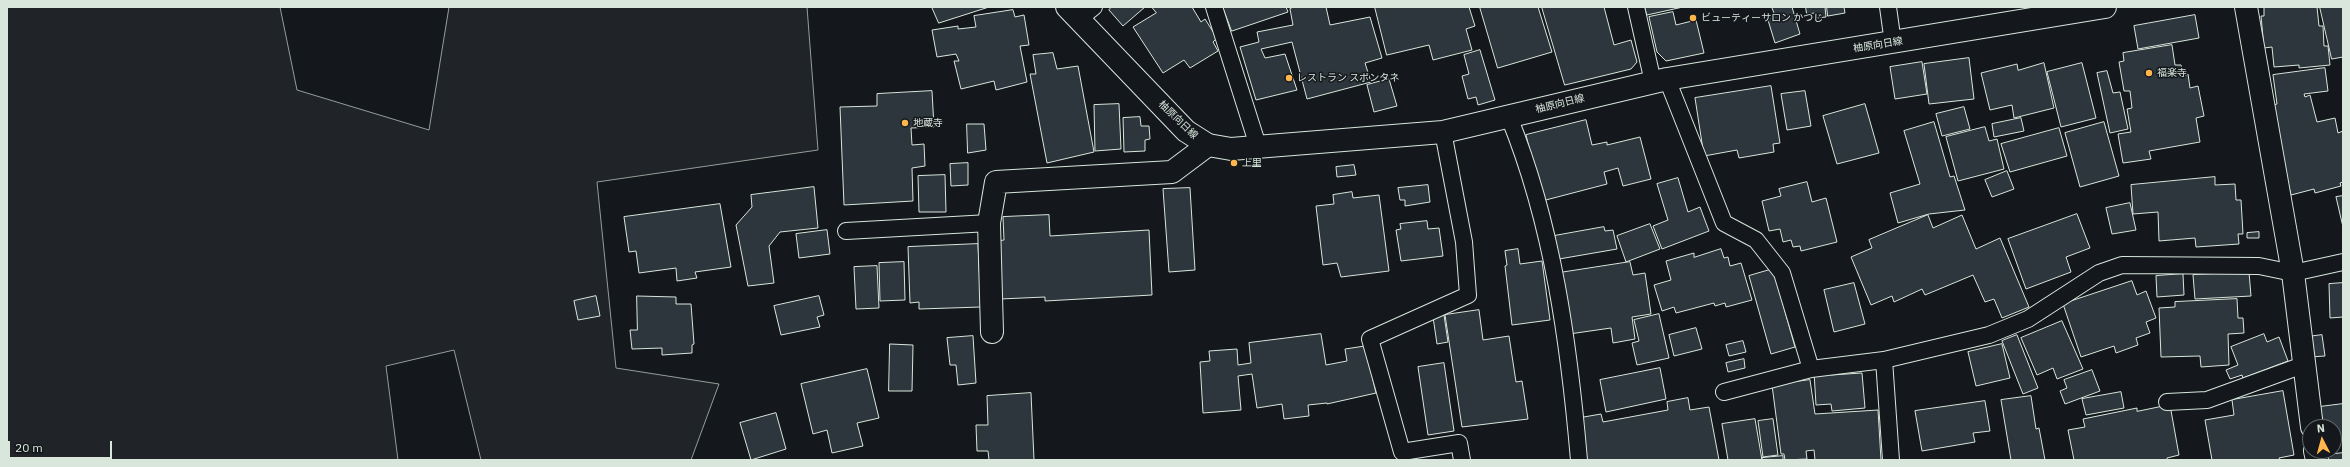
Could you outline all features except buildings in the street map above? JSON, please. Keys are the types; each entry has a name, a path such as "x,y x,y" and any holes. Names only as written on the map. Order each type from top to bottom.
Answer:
{"main road":[{"name":"柚原向日線","path":"1080,11 1186,131 1208,146 1231,149 1444,132 1660,80 2105,7"},
{"path":"2246,7 2293,273 2303,365 2311,419"},
{"path":"992,332 989,223 996,182 1172,172 1208,146"}],"lane":[{"path":"1214,7 1258,146"},
{"path":"1636,7 1660,80 1724,223 1756,240 1782,273 1811,369"},
{"path":"1888,7 1892,43"},
{"path":"1510,117 1526,159 1545,222 1568,354 1579,460"},
{"path":"1444,132 1464,242 1468,295 1370,339 1402,452 1459,443 1462,460"},
{"path":"846,231 989,223"},
{"path":"1724,392 1811,369 1884,360 1989,335 2028,319 2099,273 2122,265 2259,266 2293,273 2343,262"},
{"path":"1884,360 1891,460"},
{"path":"2166,402 2207,400 2303,365"}],"shaded area":[{"path":"7,7 280,7 297,90 429,130 449,7 807,7 818,150 597,182 616,368 719,384 691,460 481,460 454,350 386,366 398,460 7,460"}],"place":[{"name":"ビューティーサロン かつじ","path":"1693,18"},
{"name":"福楽寺","path":"2149,73"},
{"name":"レストラン スポンタネ","path":"1289,78"},
{"name":"地蔵寺","path":"905,123"},
{"name":"上里","path":"1234,163"}]}
